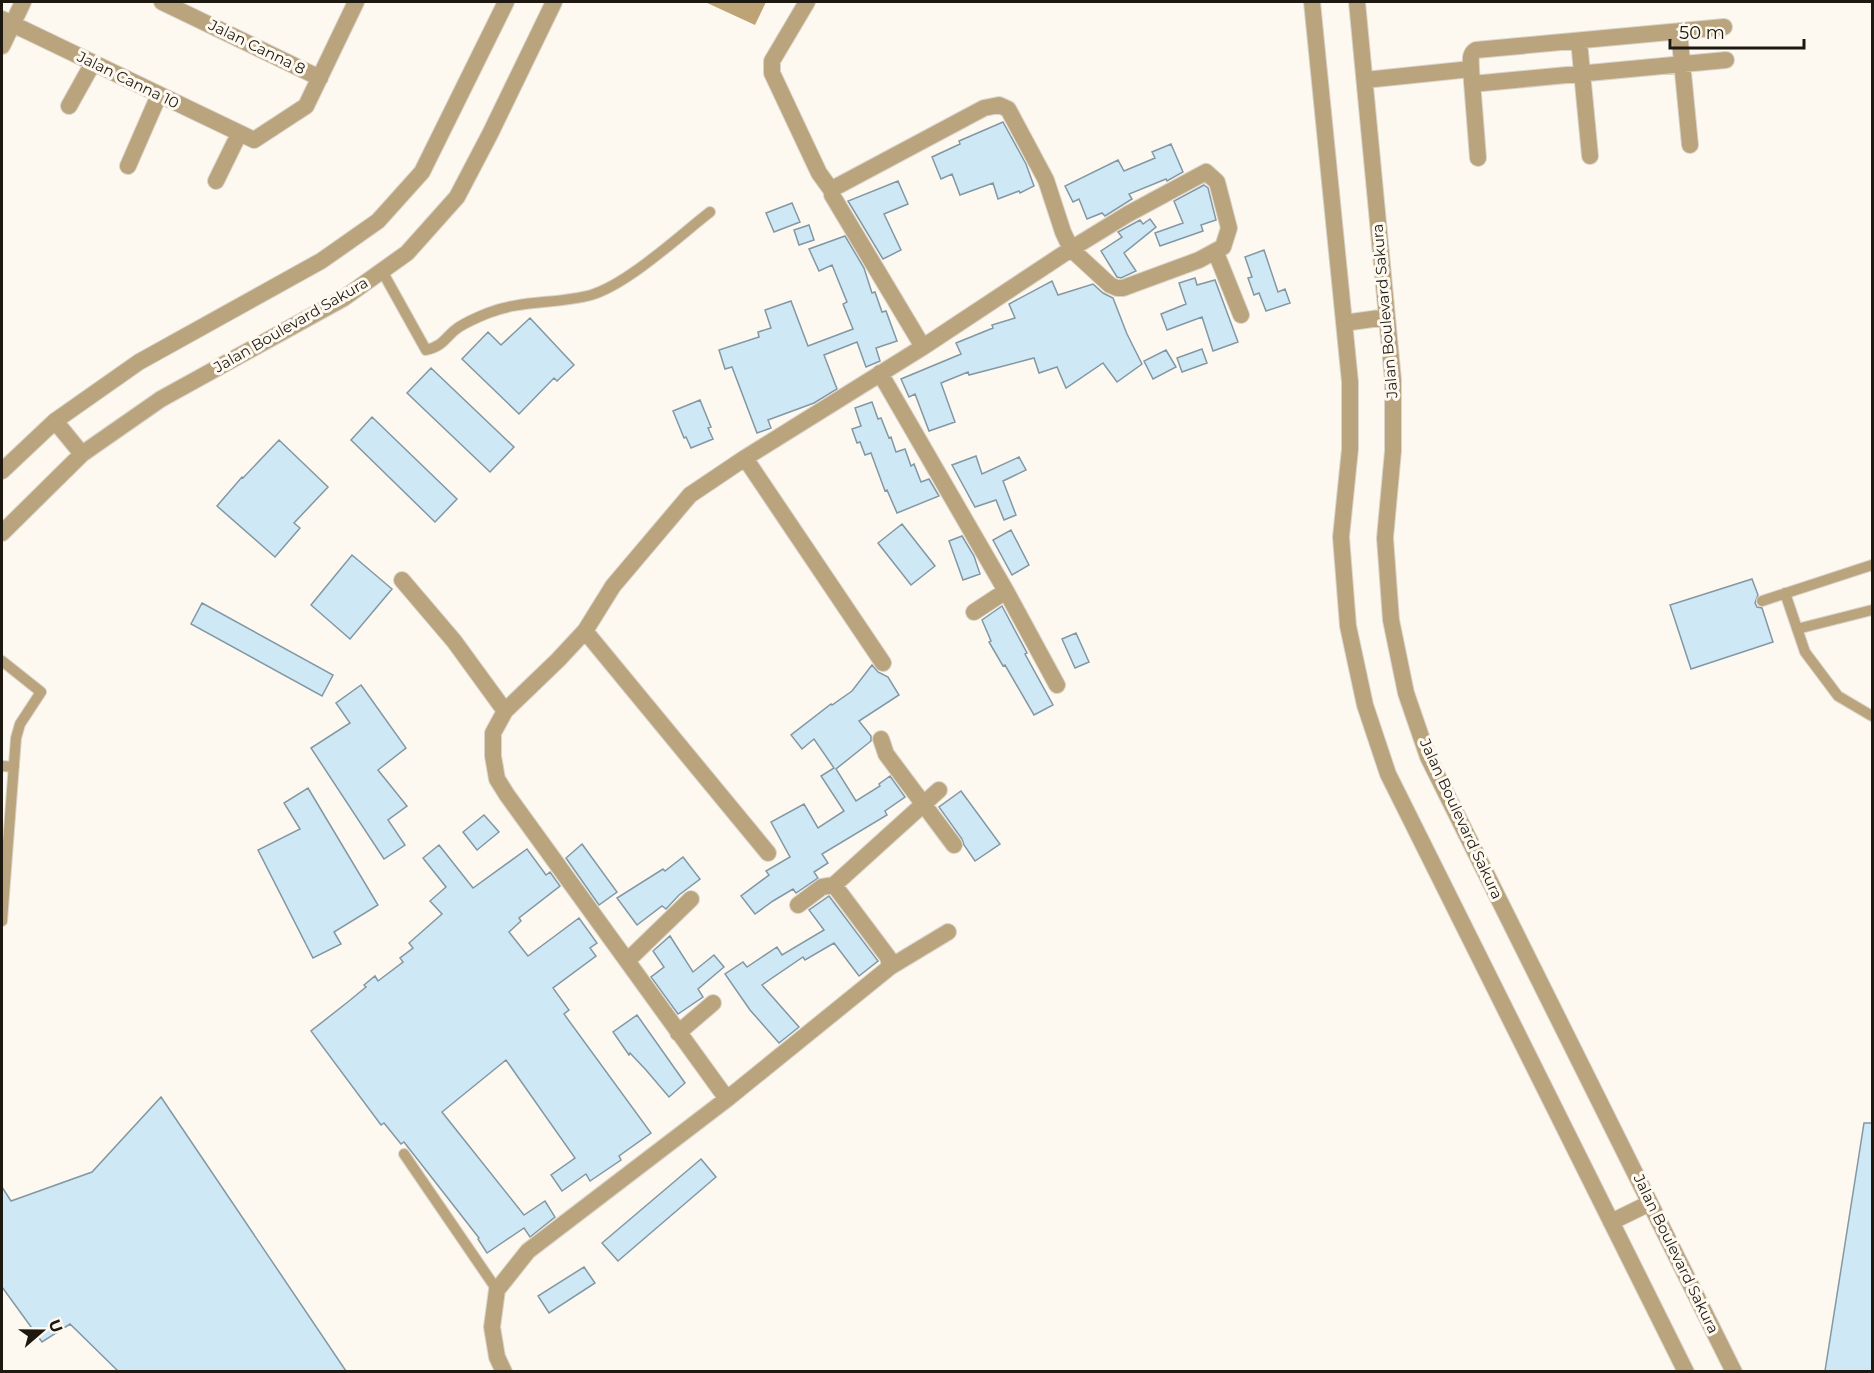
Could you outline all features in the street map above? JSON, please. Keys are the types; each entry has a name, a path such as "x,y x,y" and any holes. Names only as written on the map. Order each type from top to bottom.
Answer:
{"street":[{"path":"2,46 7,22 23,2"},
{"name":"Jalan Canna 8","path":"162,2 320,78"},
{"path":"2,471 55,420 139,362 321,261 378,221 422,172 506,2"},
{"name":"Jalan Boulevard Sakura","path":"2,533 82,454 161,399 344,298 407,253 458,197 554,2"},
{"path":"807,2 772,61 772,73 819,173 832,191 832,195 923,346"},
{"path":"1312,2 1350,382 1350,448 1341,537 1348,626 1365,705 1388,774 1686,1371"},
{"name":"Jalan Boulevard Sakura","path":"1357,2 1393,380 1393,439 1385,537 1391,620 1406,693 1428,757 1734,1371"},
{"path":"216,182 246,137 306,106 352,3"},
{"name":"Jalan Canna 10","path":"7,22 246,137"},
{"path":"1478,158 1470,56 1476,50 1724,27"},
{"path":"1679,32 1690,145"},
{"path":"1579,41 1590,156"},
{"path":"1365,80 1582,73 1726,60"},
{"path":"69,106 93,63"},
{"path":"128,166 159,95"},
{"path":"727,1099 497,779 493,756 493,733 505,711 585,631 614,586 690,495 745,458 923,346 1071,249 1128,213 1206,172 1217,182 1229,228 1223,247 1216,253 1123,288 1110,285 1071,249 1046,180 1008,109 999,105 984,108 832,191"},
{"path":"1216,253 1241,315"},
{"path":"1344,323 1387,316"},
{"path":"880,373 1006,591 1057,685"},
{"path":"55,420 82,454"},
{"path":"745,458 883,663"},
{"path":"402,580 454,640 505,711"},
{"path":"974,612 1006,591"},
{"path":"585,631 768,853"},
{"path":"881,739 886,754 954,845"},
{"path":"798,905 822,887 834,885 939,790"},
{"path":"834,885 888,957 890,967"},
{"path":"627,962 691,899"},
{"path":"504,1371 497,1357 492,1327 497,1290 528,1251 727,1099 890,967 948,932"},
{"path":"678,1033 713,1003"},
{"path":"1611,1222 1650,1203"}],"lane":[{"path":"382,271 426,350 438,347 458,328 490,312 526,305 561,302 594,294 624,279 710,212"},
{"path":"1762,601 1872,565"},
{"path":"1785,593 1805,652 1838,696 1872,716"},
{"path":"1797,629 1872,610"},
{"path":"2,661 41,692 20,724 16,738 3,871 2,921"},
{"path":"2,766 14,767"},
{"path":"404,1154 497,1290"}],"shaded area":[{"path":"705,2 766,2 755,25"}],"building":[{"path":"1003,122 1026,164 1034,186 1020,193 1019,191 998,199 993,183 960,195 952,174 941,179 932,157 960,144 959,141"},
{"path":"1171,144 1183,172 1167,181 1166,179 1129,194 1132,199 1105,216 1102,213 1087,219 1079,199 1073,202 1065,186 1118,160 1124,171 1155,158 1152,152"},
{"path":"898,181 908,204 884,214 901,250 883,259 848,201"},
{"path":"1204,185 1208,188 1216,220 1201,225 1203,231 1160,246 1155,233 1183,223 1174,201"},
{"path":"792,203 800,222 774,232 766,213"},
{"path":"1150,219 1156,227 1124,253 1136,271 1121,278 1117,277 1101,251 1122,237 1118,232 1140,220 1143,224"},
{"path":"809,225 814,240 799,245 794,230"},
{"path":"845,236 864,268 872,293 875,292 882,312 886,311 897,341 876,348 880,361 866,367 857,342 824,355 837,389 814,403 768,420 771,428 757,433 732,367 725,369 719,350 759,337 758,332 771,328 765,310 791,301 808,346 853,329 843,304 847,302 832,265 819,271 809,249"},
{"path":"1264,250 1278,292 1285,289 1290,303 1266,311 1259,293 1254,295 1248,278 1252,277 1245,257"},
{"path":"1195,278 1197,285 1215,280 1238,342 1213,351 1202,317 1167,330 1161,314 1186,304 1179,283"},
{"path":"1052,281 1058,295 1093,284 1113,298 1142,364 1117,382 1103,363 1066,388 1057,367 1039,373 1034,358 969,375 968,372 941,383 955,422 929,431 915,394 909,397 901,379 961,354 956,343 993,328 992,325 1015,318 1009,304"},
{"path":"530,318 574,365 557,381 554,378 519,414 462,359 488,332 501,345"},
{"path":"1202,349 1207,363 1182,372 1177,358"},
{"path":"1166,350 1176,367 1153,379 1144,361"},
{"path":"431,368 514,447 490,472 407,393"},
{"path":"700,400 711,427 708,428 713,439 691,448 686,437 684,438 673,411"},
{"path":"872,402 878,419 881,418 889,438 891,437 896,452 905,449 911,466 914,464 921,482 929,479 939,496 897,513 887,490 885,491 871,453 865,455 852,429 861,426 855,408"},
{"path":"372,417 457,499 435,522 351,440"},
{"path":"279,440 328,487 294,523 300,528 275,557 217,506"},
{"path":"976,456 982,474 1019,457 1026,470 1003,481 1016,515 1004,520 996,500 975,507 952,465"},
{"path":"902,524 935,566 911,585 878,543"},
{"path":"1011,530 1029,565 1012,575 993,540"},
{"path":"962,536 974,556 980,574 963,580 949,541"},
{"path":"352,555 392,589 350,639 311,605"},
{"path":"1752,579 1758,595 1755,603 1757,607 1762,608 1773,642 1691,669 1670,605"},
{"path":"202,603 333,675 322,696 191,624"},
{"path":"1002,606 1053,705 1034,715 989,642 991,641 982,620"},
{"path":"1076,633 1089,662 1075,668 1062,639"},
{"path":"872,665 878,672 888,677 899,695 859,721 871,736 871,741 836,769 856,801 880,786 879,784 890,776 905,797 885,811 887,815 822,854 828,863 814,872 818,878 796,893 793,889 755,914 741,896 769,875 766,871 790,857 771,822 804,804 818,828 844,811 821,776 834,768 814,739 802,749 791,735 852,691"},
{"path":"361,685 406,748 378,770 407,806 388,820 405,845 384,859 311,748 350,723 336,703"},
{"path":"308,788 378,905 334,932 341,944 313,958 258,850 300,829 284,803"},
{"path":"961,791 1000,844 975,861 939,807"},
{"path":"484,815 499,832 477,850 463,832"},
{"path":"582,844 617,892 599,905 566,858"},
{"path":"439,845 473,888 527,849 546,875 550,872 560,886 519,918 521,921 509,932 528,956 579,918 597,943 590,948 596,956 553,988 569,1010 564,1014 651,1133 619,1156 621,1160 590,1181 586,1174 562,1191 551,1175 575,1158 506,1060 442,1112 524,1215 545,1201 555,1217 530,1237 524,1228 487,1253 479,1238 404,1142 401,1144 384,1123 381,1125 311,1031 366,987 364,985 375,976 378,981 403,962 400,958 413,948 409,943 442,914 430,901 446,887 423,858"},
{"path":"683,857 700,879 679,895 666,909 662,906 637,925 617,898 663,869 665,871"},
{"path":"829,896 878,961 859,976 834,943 805,960 803,957 762,985 799,1027 779,1043 750,1010 725,974 743,962 747,967 777,947 782,955 824,930 809,910"},
{"path":"670,936 693,972 714,955 724,967 698,989 703,997 678,1014 651,977 664,967 653,951"},
{"path":"637,1015 685,1083 669,1097 630,1053 629,1055 613,1032"},
{"path":"161,1097 346,1371 118,1371 70,1324 42,1342 2,1287 2,1187 11,1201 92,1172"},
{"path":"1864,1123 1872,1123 1872,1371 1825,1371"},
{"path":"701,1159 716,1177 618,1261 602,1243"},
{"path":"584,1267 595,1283 549,1313 538,1296"}]}
